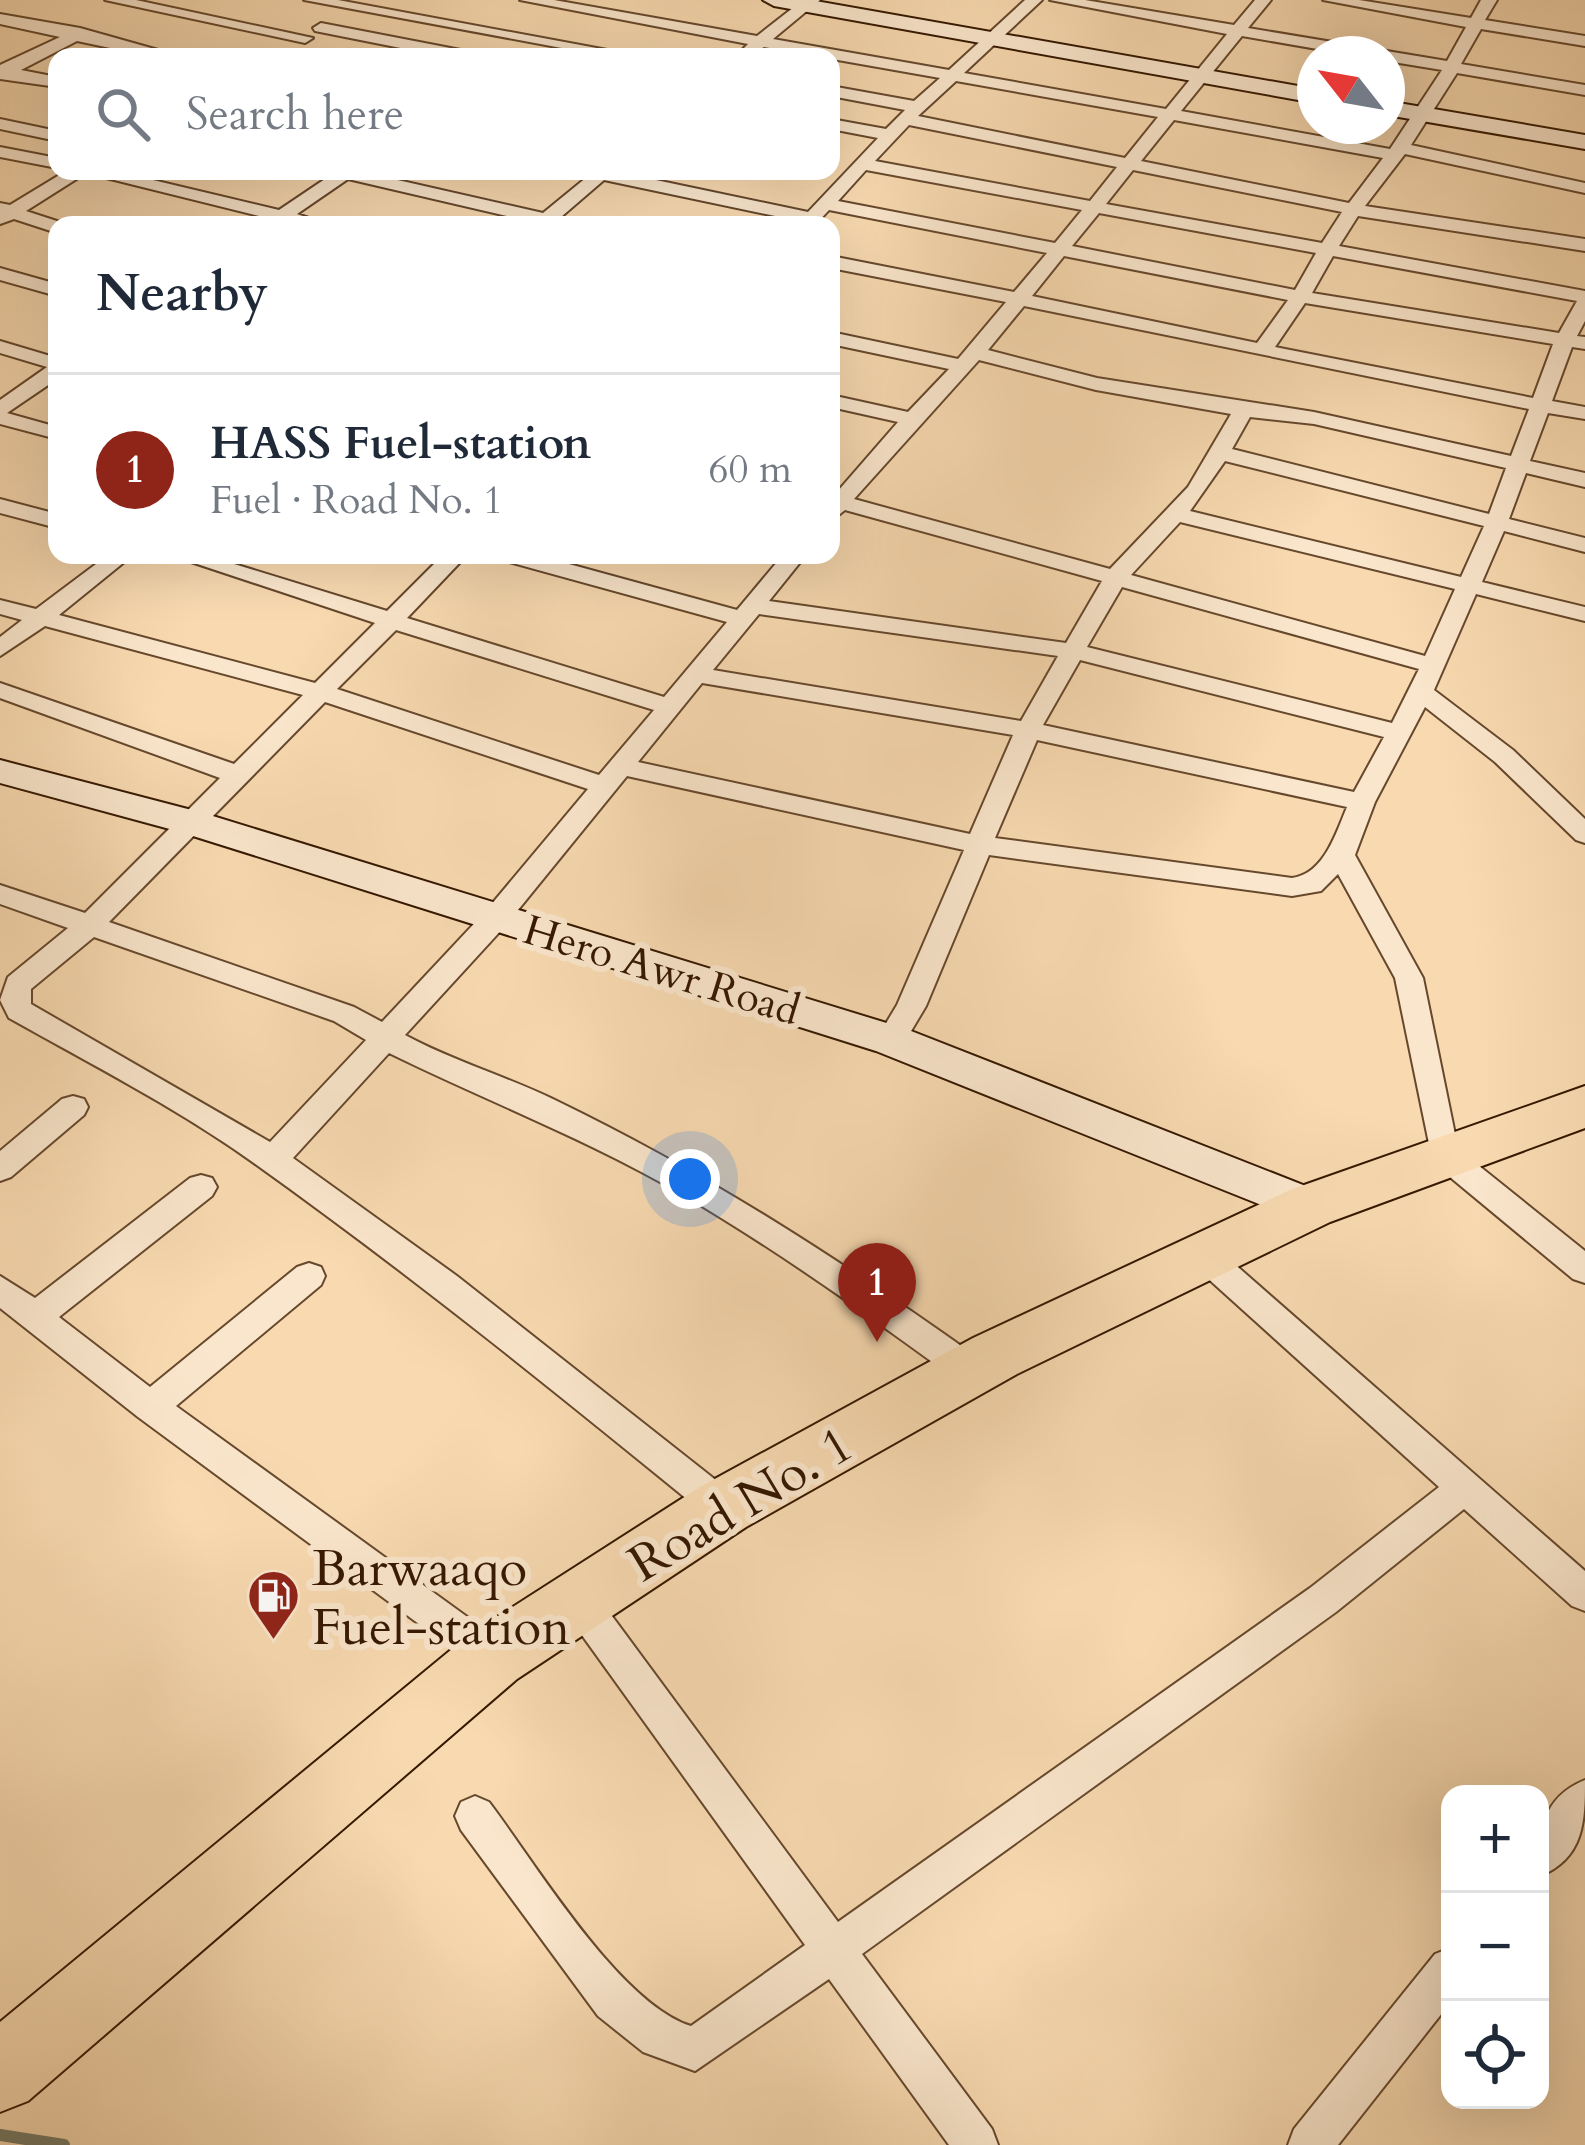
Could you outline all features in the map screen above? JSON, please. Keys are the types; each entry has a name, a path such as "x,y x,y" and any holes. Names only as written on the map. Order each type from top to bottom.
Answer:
{"highway":[{"name":"Road No. 1","path":"8,2051 494,1657 724,1508 969,1370 1310,1206 1585,1106"}],"main road":[{"path":"774,0 1297,93"},
{"path":"1405,111 1585,142"},
{"name":"Hero Awr Road","path":"0,771 190,822 891,1040 1310,1206"}],"street":[{"path":"312,0 359,4 584,48"},
{"path":"528,0 584,4 793,48"},
{"path":"636,180 814,216 911,113 1034,0"},
{"path":"1058,0 1297,41"},
{"path":"840,502 969,360 1263,0"},
{"path":"1331,0 1585,41"},
{"path":"1264,348 1300,297 1325,250 1425,115 1490,0"},
{"path":"114,7 136,2 305,38"},
{"path":"752,48 808,3"},
{"path":"289,48 359,4"},
{"path":"525,48 584,4"},
{"path":"0,20 136,48"},
{"path":"49,48 96,24"},
{"path":"321,28 424,48"},
{"path":"2,72 48,48"},
{"path":"840,56 1399,151 1585,188"},
{"path":"1405,59 1585,89"},
{"path":"2,72 48,80"},
{"path":"840,93 1129,162 1357,209 1585,245"},
{"path":"0,124 48,134"},
{"path":"840,126 889,135"},
{"path":"0,152 48,162"},
{"path":"0,607 610,775 980,845 1292,887 1311,885 1341,856 1362,802 1421,692 1496,524 1517,463 1575,342 1585,300 1095,208 861,170 840,171"},
{"path":"4,213 62,180"},
{"path":"126,180 256,216"},
{"path":"281,216 332,180"},
{"path":"374,180 516,216"},
{"path":"550,216 588,180"},
{"path":"4,213 48,225"},
{"path":"840,219 1062,249 1300,297 1575,342"},
{"path":"840,264 1264,348 1328,393 1517,463 1585,479"},
{"path":"0,274 48,287"},
{"path":"840,339 1244,410 1328,393 1585,412"},
{"path":"0,347 48,364"},
{"path":"0,414 48,374"},
{"path":"840,403 912,418"},
{"path":"891,1040 1028,730 1115,578 1175,514 1221,453 1244,410"},
{"path":"0,414 48,430"},
{"path":"1221,453 1585,545"},
{"path":"840,475 857,479"},
{"path":"0,506 48,519"},
{"path":"840,509 1430,665"},
{"path":"1175,514 1585,614"},
{"path":"0,649 110,564"},
{"path":"210,564 670,706"},
{"path":"447,564 91,924 18,984 14,999 20,1012 129,1071 272,1160 500,1329 724,1508"},
{"path":"547,564 747,612 1073,651 1399,733"},
{"path":"272,1160 495,919 788,564"},
{"path":"696,675 1028,730 1362,802"},
{"path":"0,690 238,775"},
{"path":"1421,692 1504,756 1585,834"},
{"path":"1341,856 1409,978 1444,1155 1585,1270"},
{"path":"0,894 344,1014 386,1038 544,1108 693,1186 831,1270 969,1370"},
{"path":"0,1169 73,1107"},
{"path":"36,1316 201,1187"},
{"path":"1204,1256 1585,1594"},
{"path":"150,1407 309,1276"},
{"path":"0,1289 150,1407 494,1657"},
{"path":"475,1816 613,2000 658,2037 695,2049 1323,1600 1465,1487"},
{"path":"579,1601 976,2145"},
{"path":"1549,1845 1585,1800"},
{"path":"1310,2145 1441,1981"}],"waterway":[{"path":"0,2135 64,2145"}],"place":[{"name":"HASS Fuel-station","path":"877,1342"},
{"name":"Barwaaqo Fuel-station","path":"273,1642"}]}
